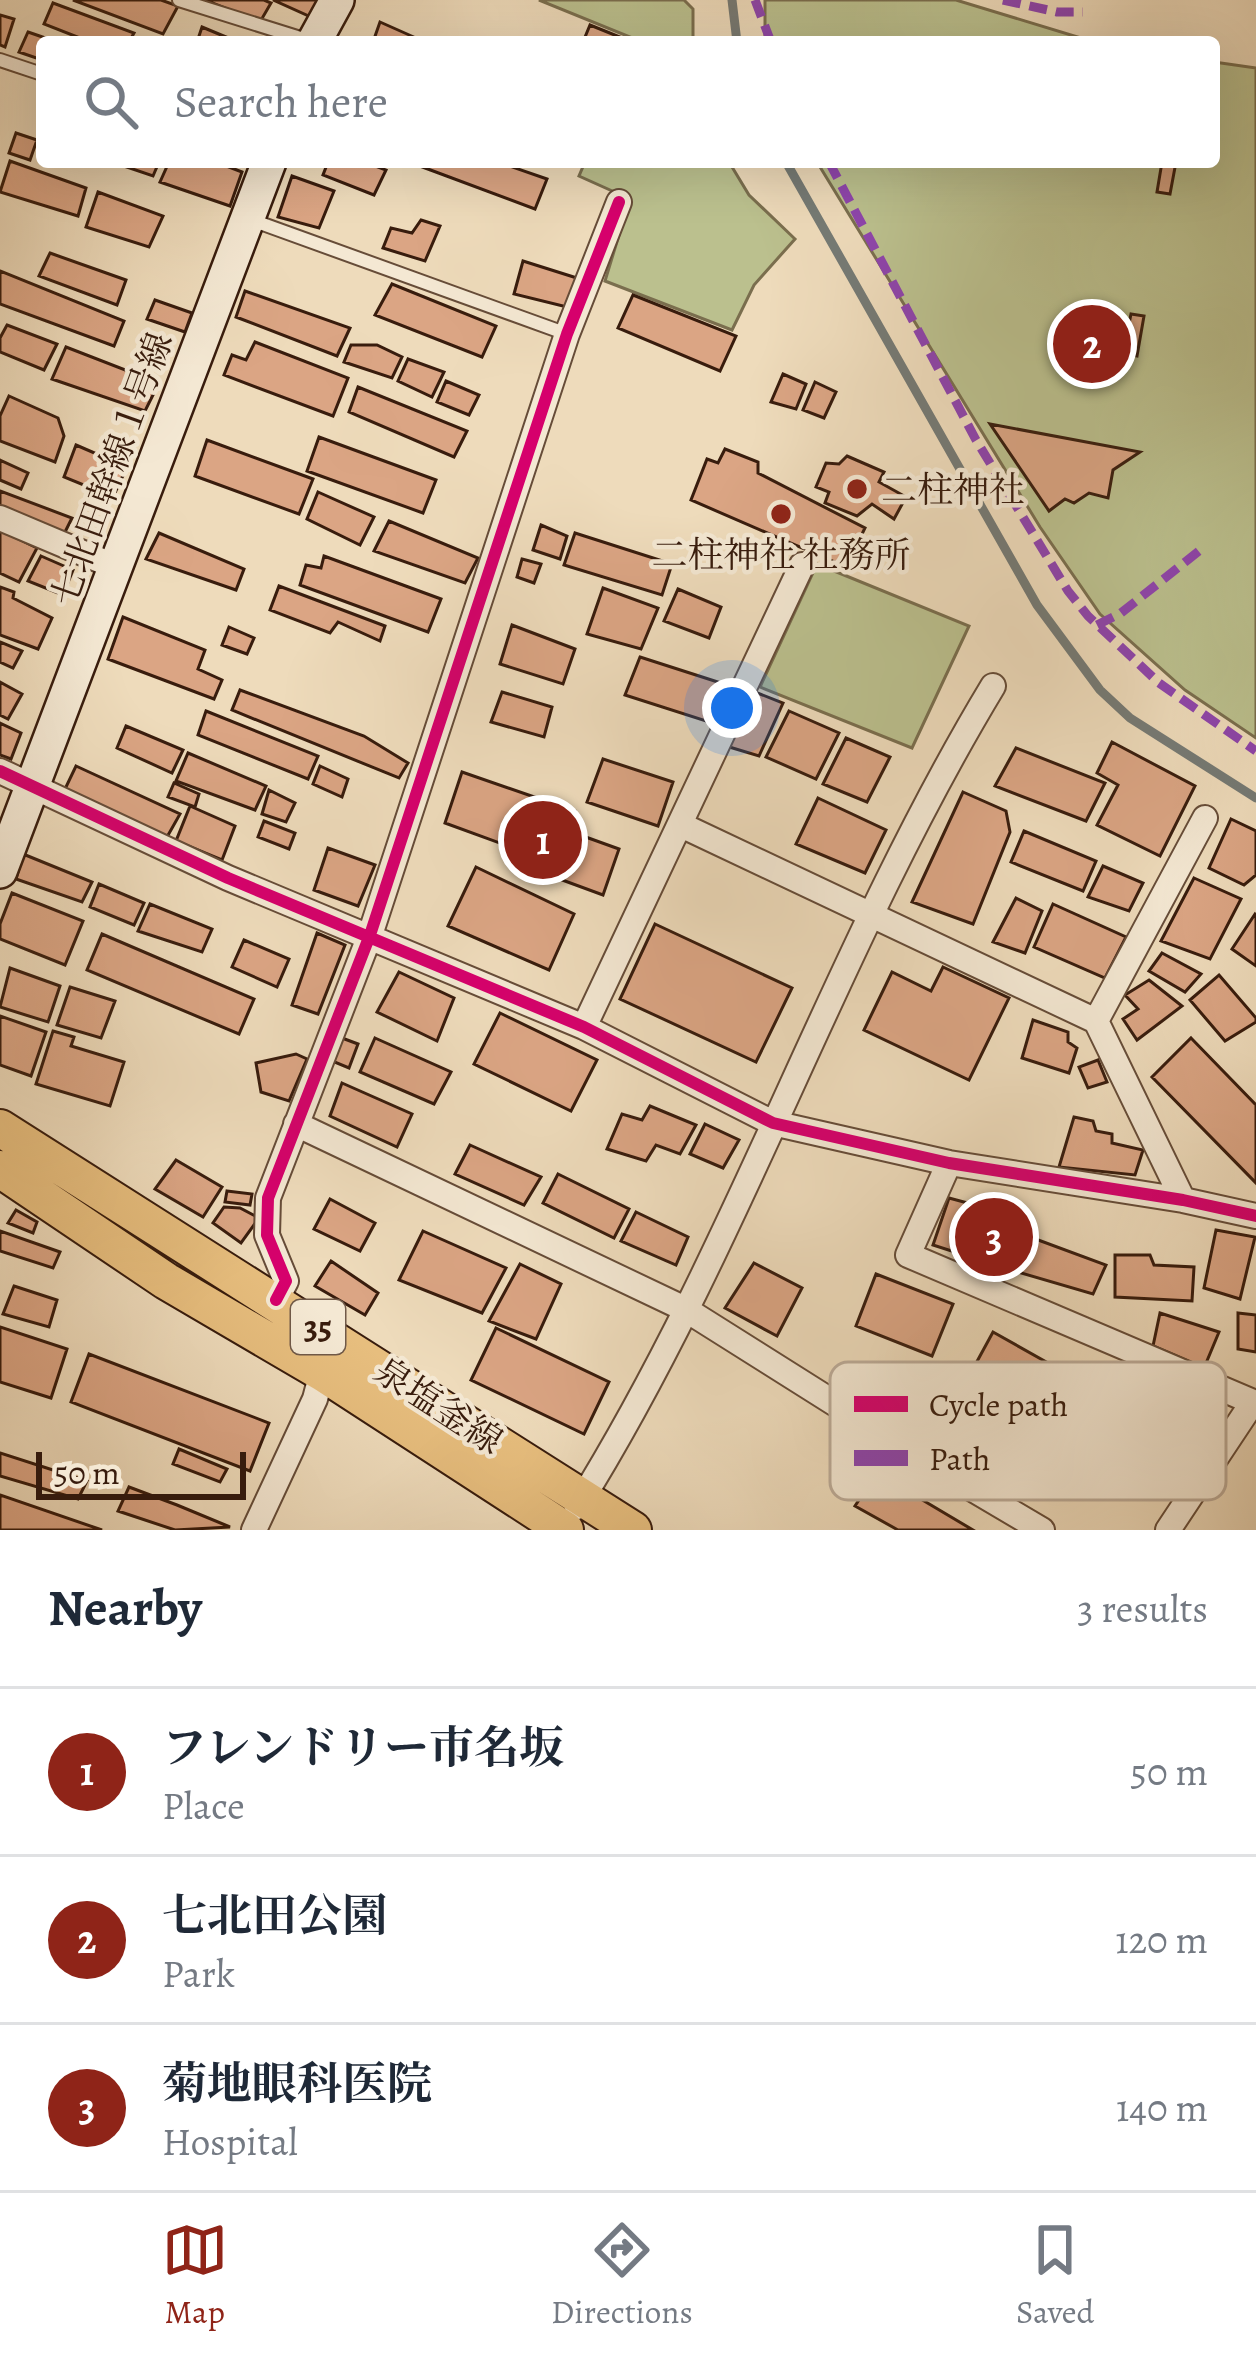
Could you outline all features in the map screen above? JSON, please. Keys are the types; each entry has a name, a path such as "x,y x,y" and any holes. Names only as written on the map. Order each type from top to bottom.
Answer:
{"main road":[{"name":"泉塩釜線","path":"0,1128 331,1335 570,1519 633,1530"},
{"name":"35","path":"0,1169 166,1281 570,1519"}],"street":[{"path":"317,36 337,0"},
{"name":"七北田幹線１号線","path":"0,871 267,168"},
{"path":"276,1300 286,1281 268,1235 268,1198 370,935 567,334 619,202"},
{"path":"0,518 116,567"},
{"path":"584,1027 802,565"},
{"path":"570,1519 685,1309 951,755 993,686"},
{"path":"0,770 228,878 584,1027 773,1123 949,1163 1256,1216"},
{"path":"1096,1022 1204,818"},
{"path":"681,825 1096,1022 1184,1200"},
{"path":"296,1124 685,1309 830,1401"},
{"path":"949,1163 908,1255 1160,1362"},
{"path":"254,1530 315,1399 331,1335"},
{"path":"1226,1390 1254,1402 1226,1444"},
{"path":"990,1500 1042,1530"},
{"path":"1168,1530 1188,1500"}],"lane":[{"path":"179,0 295,36"},
{"path":"0,60 36,72"},
{"path":"248,219 567,334"}],"green space":[{"path":"539,0 684,0 693,9 693,36 627,36"},
{"path":"765,0 956,0 1074,36 765,36"},
{"path":"1220,63 1256,68 1256,738 1185,690 1100,614 1040,527 821,168 1220,168"},
{"path":"582,168 733,168 749,195 795,239 754,285 732,330 605,281 630,199 579,176"},
{"path":"817,564 969,626 912,748 760,687"}],"building":[{"path":"73,0 161,0 178,6 163,34"},
{"path":"205,0 264,0 271,3 260,22"},
{"path":"273,0 319,0 311,17"},
{"path":"53,3 134,33 75,36 44,24"},
{"path":"0,15 14,19 5,47 0,45"},
{"path":"380,22 412,36 375,36"},
{"path":"590,25 617,36 585,36"},
{"path":"202,27 224,36 199,36"},
{"path":"28,32 40,36 36,58 19,52"},
{"path":"16,133 36,140 30,160 9,153"},
{"path":"10,161 86,188 78,216 0,192"},
{"path":"130,168 156,168 153,176"},
{"path":"166,168 242,172 230,206 160,182"},
{"path":"326,168 386,170 374,195 323,175"},
{"path":"425,168 515,168 547,179 535,209"},
{"path":"1161,168 1175,168 1170,194 1157,192"},
{"path":"292,176 334,191 319,228 278,217"},
{"path":"98,192 163,216 149,247 86,227"},
{"path":"421,220 440,226 425,261 383,248 391,228 412,233"},
{"path":"50,253 126,280 117,305 39,276"},
{"path":"523,261 580,279 567,307 514,294"},
{"path":"0,271 124,321 114,346 0,304"},
{"path":"392,284 496,326 482,357 375,315"},
{"path":"245,291 350,328 337,356 236,317"},
{"path":"633,295 736,336 720,371 618,328"},
{"path":"155,300 192,313 185,332 147,319"},
{"path":"1131,314 1144,316 1137,356 1123,353"},
{"path":"7,325 57,344 44,370 0,352"},
{"path":"255,342 348,378 333,416 224,375 232,355 246,360"},
{"path":"351,345 377,345 402,357 392,378 344,362"},
{"path":"66,347 159,383 145,411 52,379"},
{"path":"408,359 444,372 432,397 398,381"},
{"path":"783,374 806,384 796,409 771,402"},
{"path":"446,381 479,395 469,415 437,402"},
{"path":"815,382 836,392 824,418 803,410"},
{"path":"358,387 467,431 454,457 349,412"},
{"path":"9,396 58,418 64,436 55,462 0,441 0,416"},
{"path":"990,424 1140,452 1113,470 1108,498 1089,493 1074,503 1065,499 1049,511"},
{"path":"319,437 436,480 423,513 307,471"},
{"path":"207,440 313,479 299,514 195,476"},
{"path":"76,445 127,467 113,497 64,477"},
{"name":"二柱神社 社務所","path":"725,449 758,462 758,473 865,528 846,567 691,500 707,459 718,463"},
{"name":"二柱神社","path":"847,456 884,472 879,482 906,497 894,519 872,504 857,516 825,503 829,492 816,487 826,463 839,464"},
{"path":"0,460 28,473 21,489 0,480"},
{"path":"0,491 72,518 63,536 0,511"},
{"path":"318,492 374,517 360,545 307,519"},
{"path":"389,521 478,558 465,583 374,551"},
{"path":"541,525 567,536 560,559 533,550"},
{"path":"0,530 37,548 19,582 0,573"},
{"path":"159,533 244,569 236,590 146,559"},
{"path":"575,533 672,564 662,595 564,565"},
{"path":"41,556 73,570 63,595 28,581"},
{"path":"324,556 441,599 428,632 300,585 306,565 321,568"},
{"path":"522,559 541,564 534,583 517,577"},
{"path":"279,586 385,626 380,641 338,622 330,633 270,610"},
{"path":"0,587 52,618 38,649 0,635"},
{"path":"603,588 658,608 641,649 587,634"},
{"path":"678,589 721,607 709,638 664,621"},
{"path":"123,617 205,650 198,669 222,680 214,699 108,659"},
{"path":"512,625 575,649 563,684 500,664"},
{"path":"229,627 254,638 247,654 222,645"},
{"path":"0,642 22,651 13,668 0,662"},
{"path":"640,657 724,684 709,722 625,695"},
{"path":"0,682 22,694 8,719 0,715"},
{"path":"240,690 364,736 408,763 399,778 232,710"},
{"path":"502,692 552,707 544,737 491,722"},
{"path":"755,692 783,703 759,756 726,746"},
{"path":"206,711 318,756 308,779 198,735"},
{"path":"789,711 839,733 816,779 766,757"},
{"path":"0,723 21,733 11,759 0,755"},
{"path":"126,726 183,750 172,773 117,748"},
{"path":"846,738 890,757 867,802 823,784"},
{"path":"1112,742 1195,786 1160,856 1097,825 1118,785 1097,773"},
{"path":"1016,748 1105,783 1086,821 995,786"},
{"path":"188,753 266,786 255,810 176,781"},
{"path":"603,759 673,782 658,826 587,802"},
{"path":"76,766 180,814 167,837 65,789"},
{"path":"320,766 348,779 342,797 313,784"},
{"path":"462,772 575,811 569,831 619,849 603,895 535,870 538,857 445,823"},
{"path":"174,783 199,794 195,807 168,797"},
{"path":"269,790 295,803 286,822 262,814"},
{"path":"963,792 1006,811 1010,832 973,924 912,902"},
{"path":"818,798 886,830 865,873 796,844"},
{"path":"190,806 235,826 222,860 176,841"},
{"path":"1231,819 1256,831 1256,875 1244,885 1209,868"},
{"path":"264,821 295,833 289,849 258,837"},
{"path":"1024,831 1096,861 1083,891 1011,862"},
{"path":"328,848 375,865 358,906 314,890"},
{"path":"23,854 92,882 82,902 16,879"},
{"path":"1103,866 1143,883 1129,911 1088,897"},
{"path":"476,867 574,914 549,970 448,926"},
{"path":"1194,878 1241,899 1210,959 1161,941"},
{"path":"99,884 144,903 134,925 90,907"},
{"path":"12,893 83,921 65,965 0,939 0,924"},
{"path":"1016,898 1042,911 1025,953 993,942"},
{"path":"150,904 212,929 202,952 138,931"},
{"path":"1053,904 1126,937 1105,978 1034,947"},
{"path":"1256,915 1256,966 1232,949"},
{"path":"655,924 792,988 756,1062 620,999"},
{"path":"317,933 345,945 318,1014 292,1005"},
{"path":"102,934 254,999 239,1034 87,970"},
{"path":"244,940 289,959 277,987 232,967"},
{"path":"1162,953 1201,974 1185,992 1149,971"},
{"path":"943,967 1009,998 969,1080 864,1030 892,972 931,991"},
{"path":"10,968 60,986 48,1022 0,1007"},
{"path":"399,972 454,998 437,1041 377,1012"},
{"path":"1219,975 1256,1018 1225,1041 1190,1000"},
{"path":"1149,980 1182,1006 1137,1040 1123,1019 1138,1009 1125,995"},
{"path":"70,987 115,1001 101,1038 57,1025"},
{"path":"500,1013 597,1060 571,1111 474,1064"},
{"path":"0,1016 46,1032 31,1076 0,1065"},
{"path":"1033,1020 1068,1032 1068,1042 1077,1048 1069,1073 1022,1058"},
{"path":"53,1031 74,1037 71,1046 124,1062 110,1106 36,1084"},
{"path":"342,1038 358,1044 349,1068 332,1061"},
{"path":"375,1038 451,1072 434,1104 360,1072"},
{"path":"1191,1038 1256,1105 1256,1183 1152,1077"},
{"path":"296,1054 307,1059 289,1101 261,1092 256,1063"},
{"path":"1098,1060 1107,1082 1088,1088 1079,1067"},
{"path":"342,1083 412,1114 397,1147 330,1116"},
{"path":"650,1106 696,1125 680,1154 656,1145 646,1161 607,1149 622,1114 642,1120"},
{"path":"1074,1117 1093,1121 1096,1131 1112,1134 1112,1143 1143,1150 1135,1175 1059,1167"},
{"path":"705,1124 739,1140 723,1168 690,1154"},
{"path":"470,1145 541,1177 524,1205 455,1174"},
{"path":"176,1160 222,1187 203,1217 155,1189"},
{"path":"558,1174 629,1209 614,1238 543,1203"},
{"path":"227,1191 252,1194 250,1205 225,1202"},
{"path":"949,1198 1016,1216 998,1266 933,1245"},
{"path":"330,1199 375,1223 360,1251 314,1229"},
{"path":"224,1207 240,1208 259,1218 241,1243 213,1223"},
{"path":"16,1210 37,1222 33,1233 8,1223"},
{"path":"636,1212 688,1237 676,1265 621,1241"},
{"path":"1216,1230 1255,1237 1240,1299 1204,1288"},
{"path":"0,1231 60,1252 53,1268 0,1251"},
{"path":"423,1231 506,1268 482,1313 399,1280"},
{"path":"1022,1234 1106,1265 1093,1294 1011,1270"},
{"path":"1115,1255 1150,1255 1154,1265 1194,1267 1192,1301 1115,1297"},
{"path":"331,1261 378,1293 365,1315 315,1286"},
{"path":"754,1263 802,1288 777,1336 725,1308"},
{"path":"520,1264 561,1284 536,1339 489,1321"},
{"path":"876,1274 953,1304 932,1356 856,1326"},
{"path":"14,1286 57,1300 49,1327 3,1314"},
{"path":"1160,1313 1219,1332 1206,1362 1190,1362 1153,1346"},
{"path":"1238,1313 1256,1315 1256,1352 1238,1349"},
{"path":"0,1327 67,1349 51,1398 0,1382"},
{"path":"496,1328 609,1382 584,1434 471,1380"},
{"path":"993,1332 1046,1362 977,1362"},
{"path":"89,1354 269,1423 250,1471 71,1402"},
{"path":"179,1449 227,1469 220,1482 173,1464"},
{"path":"0,1453 87,1481 78,1499 0,1476"},
{"path":"129,1487 230,1527 175,1530 118,1511"},
{"path":"0,1495 102,1530 0,1530"},
{"path":"859,1500 922,1500 973,1530 898,1530 855,1506"}],"waterway":[{"path":"732,0 736,36"},
{"path":"789,168 1037,605 1100,690 1130,718 1256,798"}],"marked path":[{"path":"755,0 769,36"},
{"path":"1003,0 1057,12 1083,12"},
{"path":"832,168 976,440 1068,591 1159,683 1256,751"},
{"path":"1097,625 1121,613 1199,551"}],"cycle path":[{"path":"276,1300 286,1281 267,1235 268,1198 370,935 567,334 619,202"},
{"path":"0,771 228,878 584,1027 773,1123 949,1163 1256,1216"}],"place":[{"name":"七北田公園","path":"1092,344"},
{"name":"二柱神社","path":"857,489"},
{"name":"二柱神社 社務所","path":"781,514"},
{"name":"フレンドリー市名坂","path":"543,840"},
{"name":"菊地眼科医院","path":"994,1237"}]}
